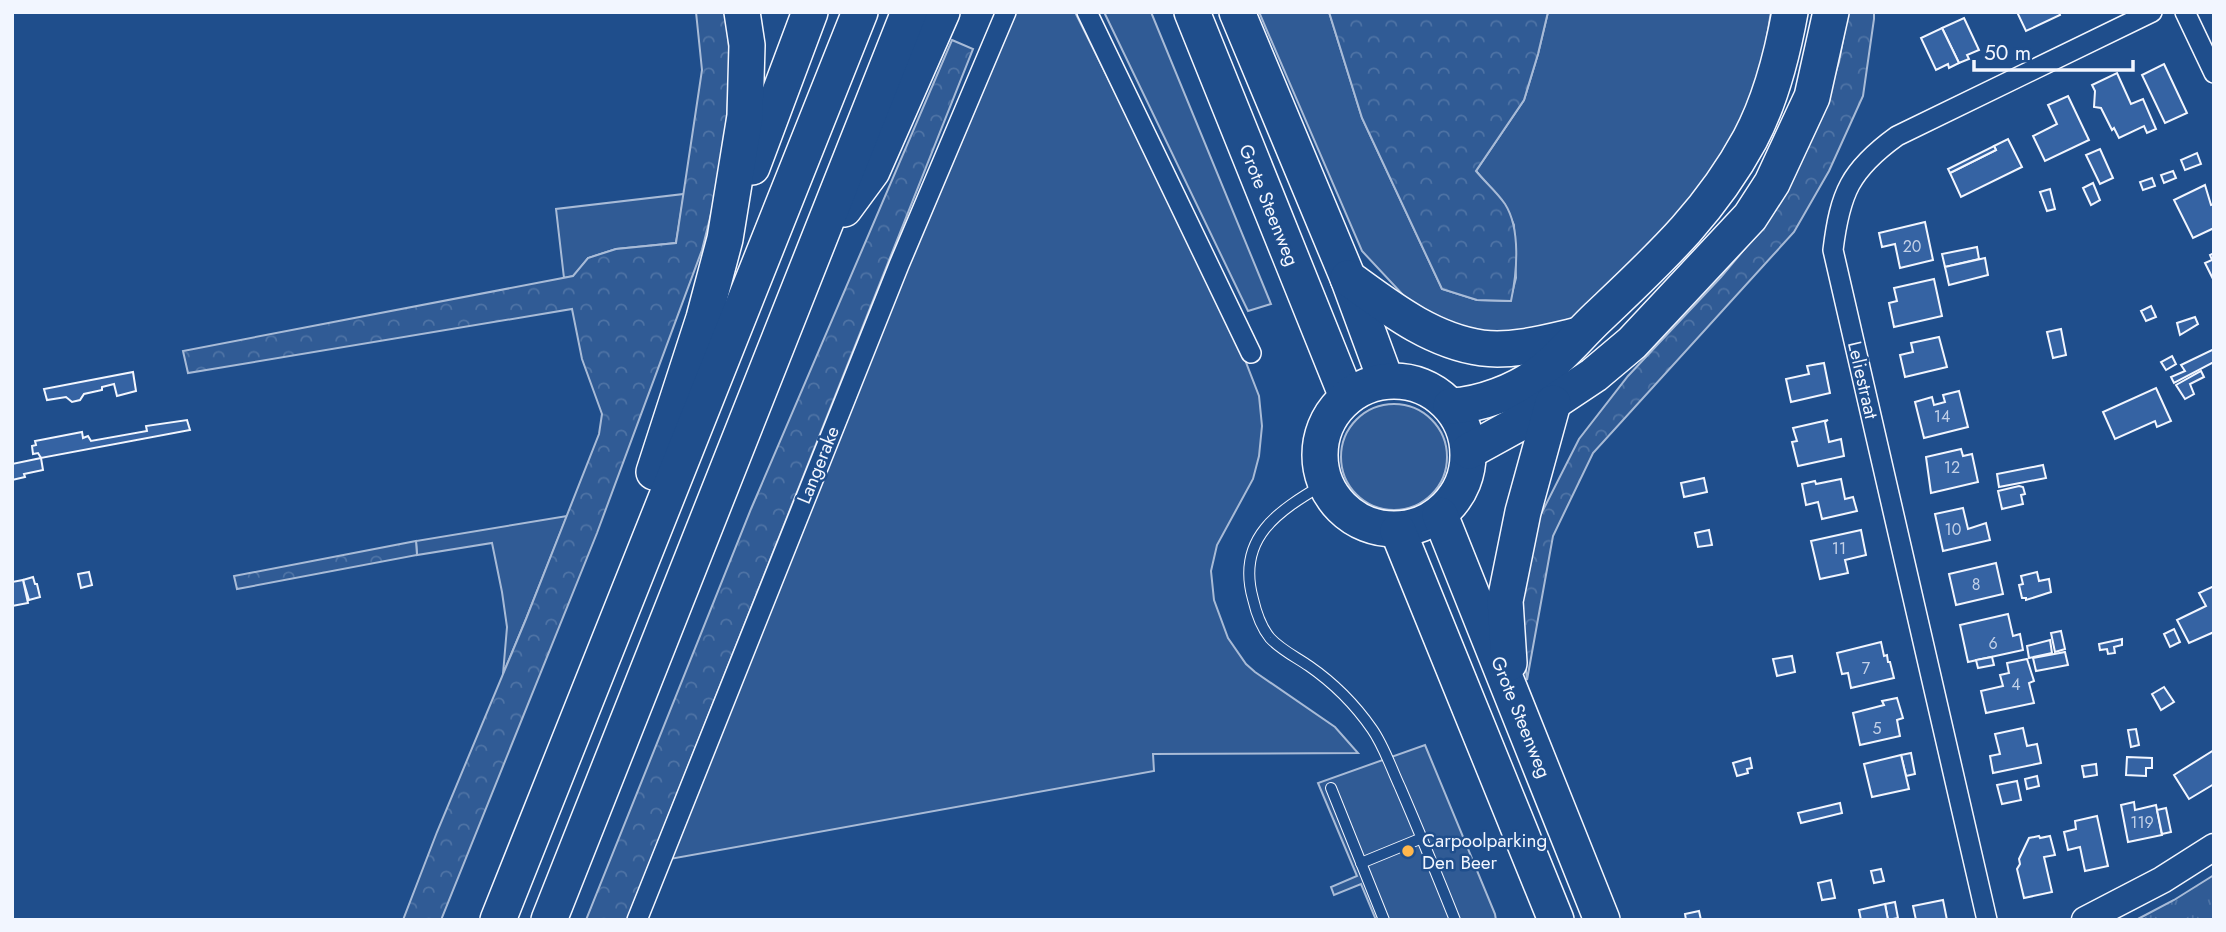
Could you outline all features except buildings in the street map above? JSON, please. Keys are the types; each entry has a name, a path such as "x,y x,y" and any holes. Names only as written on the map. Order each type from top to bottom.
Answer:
{"highway":[{"path":"725,239 745,116 747,45 742,12"},
{"path":"496,920 590,638 646,495 704,318 725,239 810,12"},
{"path":"496,920 860,12"},
{"path":"549,920 909,12"},
{"path":"816,246 872,172 942,12"},
{"name":"Grote Steenweg","path":"1192,12 1347,397"},
{"path":"1237,12 1348,278 1387,381"},
{"path":"1451,407 1469,405 1516,387 1540,373 1695,222 1723,186 1751,137 1770,93 1790,12"},
{"path":"1469,451 1594,375 1632,343 1750,217 1772,183 1812,97 1831,12"},
{"path":"1348,278 1390,308 1437,335 1483,348 1525,346 1579,335"},
{"path":"1387,381 1411,382 1433,391 1451,407 1464,428 1469,451 1462,486 1440,514 1398,531 1367,526 1341,510 1324,484 1319,453 1327,422 1347,397 1387,381"},
{"path":"1510,692 1505,601 1523,512 1553,402"},
{"name":"Grote Steenweg","path":"1440,514 1602,920"},
{"path":"1398,531 1556,920"}],"street":[{"name":"Langerake","path":"637,920 888,290 1006,12"},
{"path":"1087,12 1251,353"},
{"name":"Leliestraat","path":"1987,920 1833,250 1838,216 1844,193 1858,171 1872,154 1897,136 2152,12"},
{"path":"2185,12 2214,73"},
{"path":"2085,920 2162,880 2214,847"}],"lane":[{"path":"1324,484 1280,511 1256,542 1248,568 1252,597 1269,637 1283,650 1329,680 1353,702 1375,733 1455,920"},
{"path":"1331,788 1384,920"},
{"path":"1361,863 1422,838"}],"shaded area":[{"path":"1014,12 1075,12 1233,329 1259,396 1262,426 1253,479 1217,545 1211,571 1214,600 1228,638 1255,672 1335,727 1358,753 1153,754 1154,771 670,859 843,420"},
{"path":"1104,12 1151,12 1271,304 1248,311"},
{"path":"1259,12 1329,12 1362,118 1442,289 1477,300 1510,301 1516,278 1514,225 1505,205 1476,171 1524,100 1548,12 1771,12 1762,66 1748,109 1721,164 1686,212 1563,329 1525,337 1460,332 1418,311 1362,251"},
{"path":"684,194 676,243 616,249 588,258 574,276 564,278 556,209"},
{"path":"1394,404 1414,408 1432,419 1443,437 1447,457 1443,477 1432,495 1414,506 1394,510 1374,506 1356,495 1345,477 1341,457 1345,437 1356,419 1374,408"},
{"path":"567,516 503,674 507,627 492,543 417,555 416,541"},
{"name":"Carpoolparking Den Beer","path":"1425,745 1496,920 1376,920 1361,884 1334,895 1331,887 1357,876 1318,783"}],"green space":[{"path":"696,12 727,12 730,66 726,130 716,194 702,250 597,533 441,920 403,920 599,434 602,414 582,359 572,309 188,373 183,351 573,276 588,258 616,249 676,243 702,70"},
{"path":"1329,12 1548,12 1524,100 1476,171 1505,204 1514,226 1516,265 1511,301 1477,300 1442,289 1362,118"},
{"path":"1848,12 1874,12 1874,19 1863,96 1829,171 1794,232 1593,453 1553,536 1527,680 1519,605 1533,530 1579,439 1628,376 1721,277 1769,220 1820,121 1839,62"},
{"path":"952,40 973,49 627,920 586,920 751,509"},
{"path":"416,541 417,555 237,589 234,576"},
{"path":"2214,875 2214,920 2136,920 2174,900"}],"place":[{"name":"Carpoolparking Den Beer","path":"1408,851"}]}
